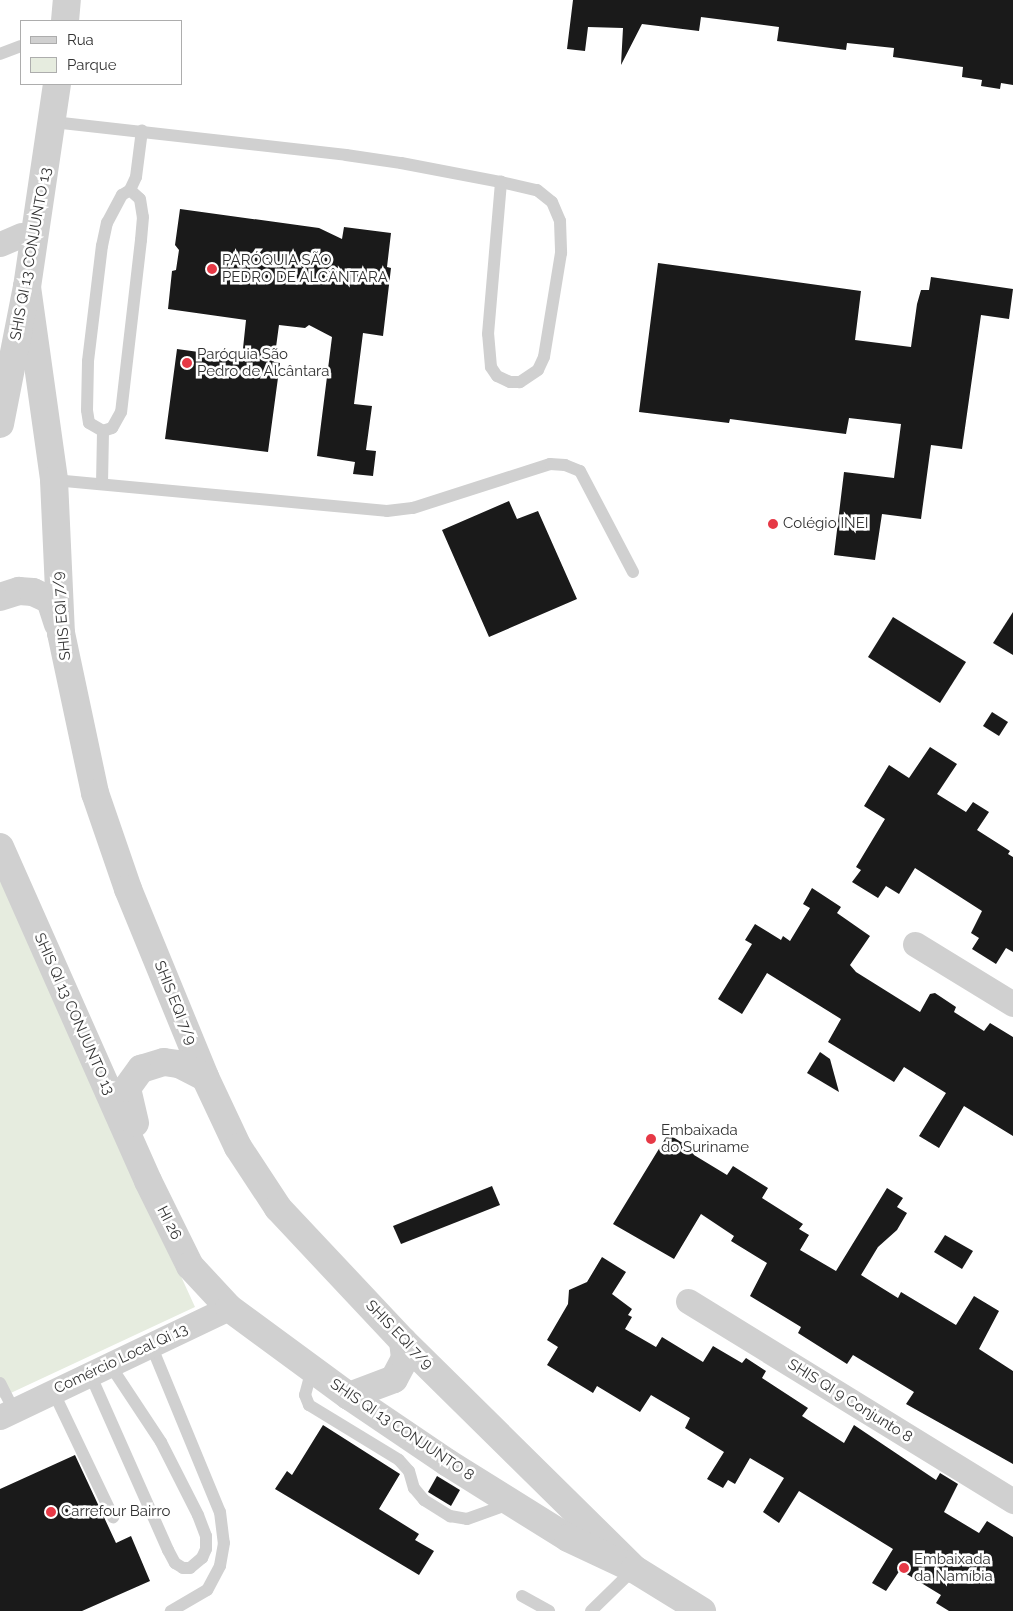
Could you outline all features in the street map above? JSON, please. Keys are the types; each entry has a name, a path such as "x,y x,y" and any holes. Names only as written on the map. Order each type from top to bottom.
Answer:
{"street":[{"path":"64,20 67,0"},
{"name":"SHIS QI 13 CONJUNTO 13","path":"0,424 27,287 53,122 57,85"},
{"name":"SHIS EQI 7/9","path":"27,287 54,480 61,633 95,792 128,888 205,1077 238,1147 278,1208 403,1340 634,1569"},
{"path":"0,598 19,591 33,592 50,600 61,633"},
{"name":"SHIS QI 13 CONJUNTO 13","path":"0,847 148,1181"},
{"path":"915,944 1013,1004"},
{"path":"148,1181 128,1088 141,1069 164,1062 178,1064 205,1077"},
{"name":"HI 26","path":"148,1181 190,1266"},
{"name":"SHIS QI 13 CONJUNTO 8","path":"190,1266 229,1308 350,1396 568,1538 634,1569"},
{"name":"SHIS QI 9 Conjunto 8","path":"688,1301 1013,1501"},
{"name":"Comércio Local Qi 13","path":"7,1414 229,1308"},
{"path":"350,1396 394,1379 405,1358 403,1340"},
{"path":"634,1569 702,1611"}],"lane":[{"path":"0,56 20,46"},
{"path":"53,122 142,130 346,155 501,182 537,190 552,202 560,221 561,253 544,357 538,370 520,382 510,382 497,376 491,367 488,334 501,182"},
{"path":"130,190 140,199 143,217 141,240 121,412 112,428 103,431 89,423 88,361 107,223 122,195 130,190 136,177 142,130"},
{"path":"102,484 103,431"},
{"path":"54,480 387,511 414,508 550,464 565,465 580,471 634,572"},
{"path":"151,1345 220,1512 224,1543 220,1566 207,1590 171,1611"},
{"path":"100,1369 161,1442 198,1515 206,1536 206,1549 202,1558 190,1568 183,1568 175,1563 168,1550 100,1369"},
{"path":"312,1369 305,1395 309,1406 399,1460 409,1471 414,1488 424,1500 450,1516 467,1519 514,1502"},
{"name":"Comércio Local Qi 13","path":"0,1383 7,1414"},
{"path":"53,1392 113,1517"},
{"path":"591,1611 634,1569"},
{"path":"522,1596 549,1611"}],"green space":[{"path":"0,880 195,1307 0,1398"}],"building":[{"path":"573,0 1013,0 1013,85 1001,83 1000,89 981,86 982,80 962,77 963,67 893,57 894,48 847,43 846,50 777,41 779,27 701,17 699,31 642,24 621,65 623,28 588,27 585,51 567,49"},
{"path":"180,209 319,228 342,239 344,227 391,233 387,267 391,268 383,336 363,333 354,404 372,406 366,450 376,451 373,476 353,474 355,462 317,456 332,337 309,325 305,328 279,325 274,362 280,363 268,452 165,439 177,349 242,358 246,320 168,309 172,271 176,270 179,250 175,245"},
{"path":"658,263 861,291 855,340 911,347 917,304 921,290 929,290 931,277 1013,289 1009,319 981,315 962,449 931,445 921,519 882,514 875,560 834,555 844,472 894,478 901,424 849,418 846,434 730,419 729,423 639,412"},
{"path":"509,501 517,519 538,511 577,599 489,637 442,530"},
{"path":"1013,612 1013,655 993,643"},
{"path":"893,617 966,662 940,703 868,657"},
{"path":"992,712 1008,722 999,736 983,726"},
{"path":"930,747 957,764 937,794 966,812 973,802 989,812 977,830 1010,851 1008,854 1013,857 1013,952 1006,948 996,964 972,949 979,938 971,933 982,911 915,868 899,894 886,886 878,898 852,882 861,870 856,867 885,819 864,806 889,765 909,778"},
{"path":"812,888 841,907 837,913 870,936 850,965 856,972 920,1012 930,994 935,993 956,1007 954,1012 984,1031 990,1023 1013,1037 1013,1136 964,1106 939,1148 919,1136 946,1093 904,1067 894,1082 828,1042 841,1019 767,973 742,1014 718,999 752,944 745,940 755,924 781,940 783,936 790,941 810,908 803,904"},
{"path":"820,1052 830,1059 839,1092 807,1073"},
{"path":"668,1134 681,1142 690,1142 694,1155 727,1175 733,1166 768,1188 762,1198 803,1224 799,1229 809,1235 800,1250 836,1271 887,1188 903,1198 897,1207 907,1213 897,1230 878,1247 861,1275 898,1298 901,1292 956,1325 974,1296 999,1311 979,1349 1013,1371 1013,1464 906,1404 914,1392 853,1355 847,1364 798,1333 801,1327 750,1296 767,1263 731,1241 734,1236 701,1214 674,1259 613,1224"},
{"path":"492,1186 500,1205 401,1244 393,1226"},
{"path":"945,1235 973,1251 962,1269 934,1252"},
{"path":"602,1257 626,1272 612,1294 632,1309 628,1315 632,1317 625,1329 656,1347 662,1337 703,1362 713,1346 742,1363 746,1358 766,1371 762,1378 808,1408 802,1416 844,1443 854,1425 936,1480 940,1473 958,1484 944,1512 979,1533 987,1521 1013,1537 1013,1611 949,1611 936,1603 941,1595 900,1570 886,1591 872,1583 893,1549 799,1491 779,1523 763,1512 784,1478 750,1458 735,1484 728,1480 723,1488 707,1479 724,1452 685,1428 690,1418 651,1395 640,1412 597,1386 593,1393 547,1365 558,1347 547,1340 568,1304 569,1290 587,1282"},
{"path":"323,1425 400,1474 379,1509 419,1534 415,1540 434,1551 419,1575 275,1489 287,1471 292,1475"},
{"name":"Carrefour Bairro","path":"75,1455 116,1543 131,1536 150,1581 82,1611 0,1611 0,1489"},
{"path":"437,1476 460,1490 451,1506 428,1492"}],"place":[{"name":"PARÓQUIA SÃO PEDRO DE ALCÂNTARA","path":"212,269"},
{"name":"Paróquia São Pedro de Alcântara","path":"187,363"},
{"name":"Colégio INEI","path":"773,524"},
{"name":"Embaixada do Suriname","path":"651,1139"},
{"name":"Carrefour Bairro","path":"51,1512"},
{"name":"Embaixada da Namíbia","path":"904,1568"}]}
